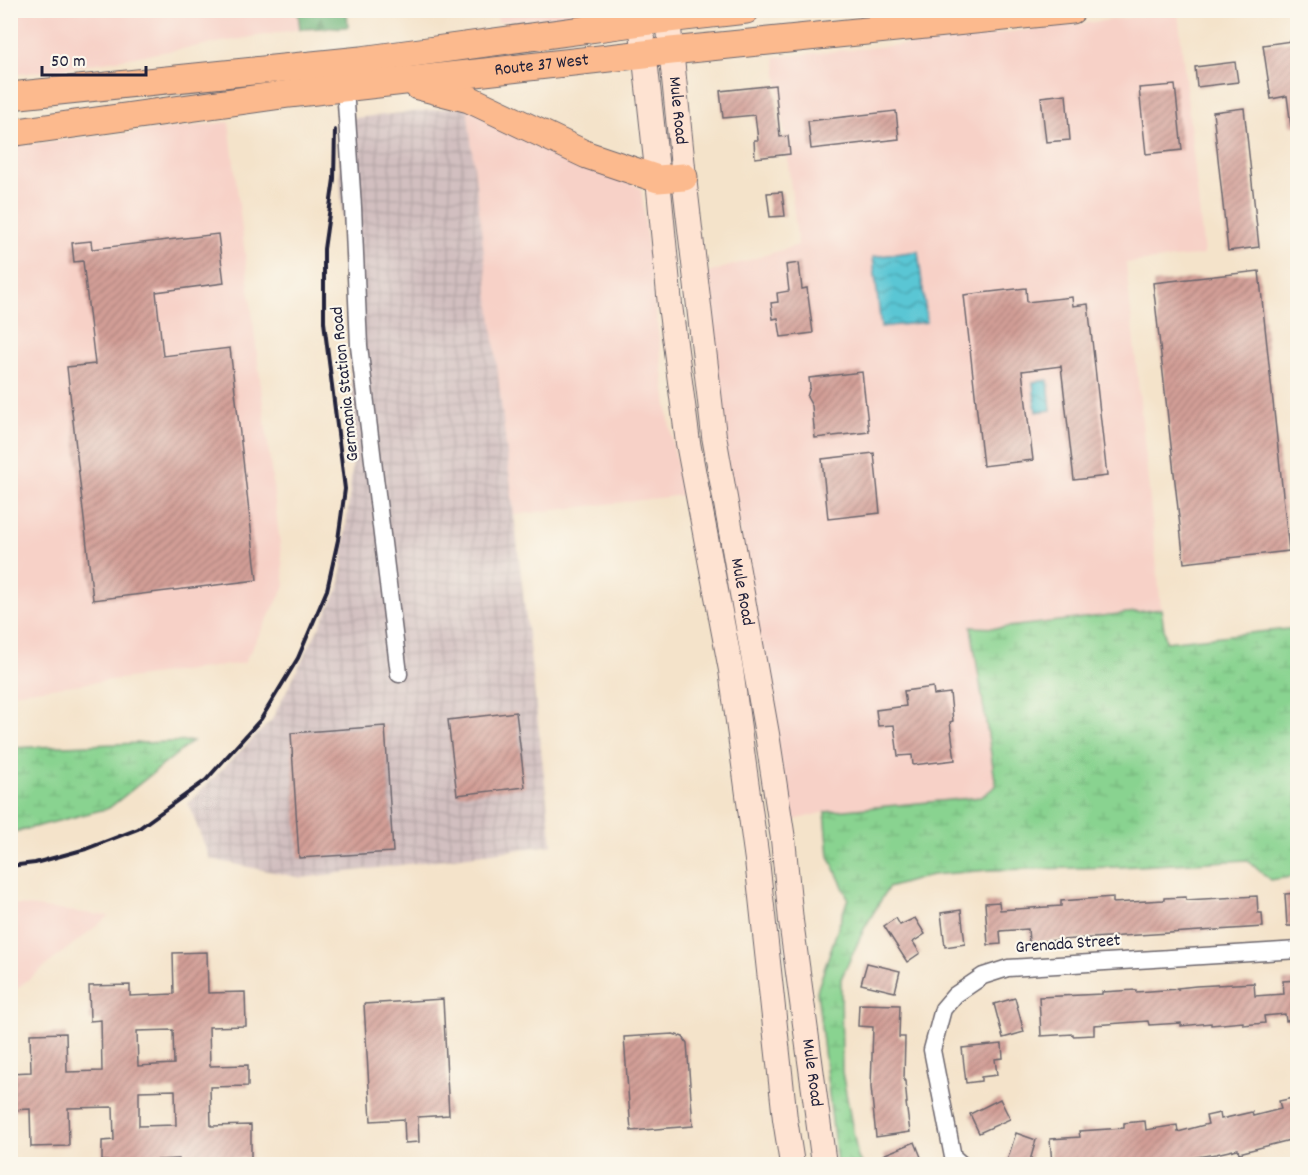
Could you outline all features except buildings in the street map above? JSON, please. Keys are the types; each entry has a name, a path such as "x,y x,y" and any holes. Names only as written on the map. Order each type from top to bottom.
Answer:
{"highway":[{"name":"Route 37 West","path":"10,96 361,60 641,16 668,19 746,10"},
{"name":"Route 37 West","path":"10,133 399,81 1072,10"},
{"path":"399,81 469,99 587,155 671,178"}],"main road":[{"name":"Mule Road","path":"641,16 644,55 671,178 707,376 720,472 768,734 824,1164"},
{"name":"Mule Road","path":"668,19 671,51 670,305 688,443 725,639 758,870 792,1164"},
{"path":"680,381 707,376"},
{"path":"694,477 720,472"},
{"path":"739,737 768,734"}],"street":[{"name":"Germania Station Road","path":"345,88 359,346 399,674"},
{"name":"Grenada Street","path":"961,1164 953,1157 932,1050 943,1009 955,995 983,976 1008,968 1298,950"}],"shaded area":[{"path":"11,11 298,11 300,29 56,70 11,75"},
{"path":"496,11 590,11 590,13 498,22"},
{"path":"1178,12 1204,255 1126,263 1161,609 999,628 971,628 996,786 981,797 825,812 790,821 723,437 704,274 798,245 775,57 910,44"},
{"path":"467,106 641,189 669,422 683,495 513,515"},
{"path":"467,106 552,845 302,878 210,859 188,803 271,721 340,586 355,441 337,120"},
{"path":"229,122 285,586 244,663 11,693 10,146"},
{"path":"11,904 109,916 11,993"}],"green space":[{"path":"298,11 347,11 348,27 300,29"},
{"path":"1161,609 1166,642 1297,628 1297,876 1270,880 1247,860 1119,867 988,870 932,875 888,888 865,927 841,979 842,1072 858,1158 863,1164 837,1164 817,991 848,898 829,856 825,812 981,797 996,786 971,627 999,628"},
{"path":"193,741 109,808 11,833 11,748"}],"water":[{"path":"918,251 927,322 881,327 873,257"},
{"path":"1048,380 1051,410 1036,412 1033,382"}],"railway":[{"path":"10,866 35,863 86,849 138,829 206,780 261,719 298,658 327,590 338,540 345,489 324,322 324,249 334,179 335,130"}]}
